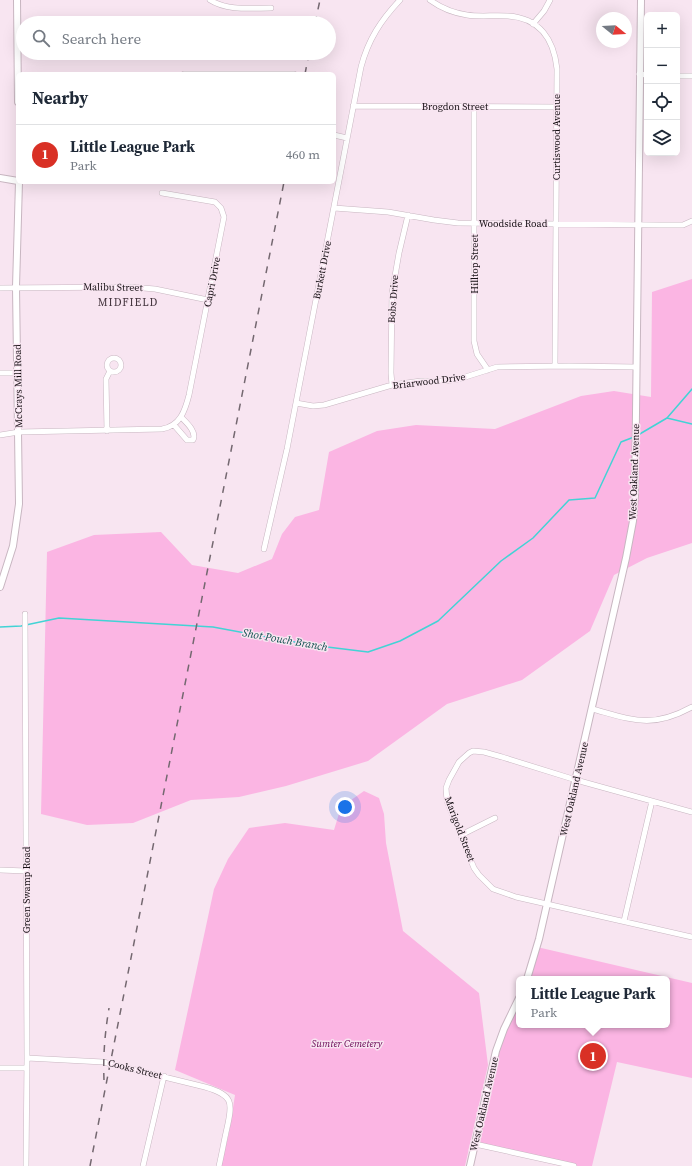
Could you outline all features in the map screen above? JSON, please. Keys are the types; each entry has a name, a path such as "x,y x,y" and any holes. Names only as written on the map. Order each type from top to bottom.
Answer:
{"street":[{"path":"17,0 17,16"},
{"path":"210,0 218,4 238,8 271,8"},
{"name":"Burkett Drive","path":"264,550 296,403 361,67 369,43 382,21 400,0"},
{"name":"Curtiswood Avenue","path":"430,0 446,9 461,14 509,16 525,20 534,24 544,32 554,52 557,69 555,366"},
{"path":"534,24 550,0"},
{"name":"West Oakland Avenue","path":"528,976 539,939 576,780 630,537 634,508 641,0"},
{"path":"18,60 18,72"},
{"path":"639,74 644,75"},
{"path":"680,76 692,76"},
{"name":"Brogdon Street","path":"353,106 557,107"},
{"name":"Hilltop Street","path":"474,107 474,342 477,354 488,370"},
{"path":"336,135 347,138"},
{"path":"0,178 16,181"},
{"name":"McCrays Mill Road","path":"0,586 13,546 18,518 19,432 16,287 19,184"},
{"name":"Capri Drive","path":"162,193 215,202 219,204 223,212 224,224 189,395 181,417 174,425"},
{"name":"Woodside Road","path":"334,208 380,211 458,223 675,225 683,224 692,220"},
{"name":"Bobs Drive","path":"392,385 392,292 408,215"},
{"name":"Malibu Street","path":"0,288 131,287 155,289 208,300"},
{"name":"Briarwood Drive","path":"296,403 313,406 324,405 392,385 421,381 453,380 488,370 505,367 636,367"},
{"path":"107,430 106,380 110,371"},
{"path":"0,373 18,373"},
{"path":"0,435 19,432 151,430 166,428 174,425 187,440 192,440 194,436 193,432 181,417"},
{"name":"Green Swamp Road","path":"25,614 26,1166"},
{"path":"592,709 640,721 650,722 670,717 692,707"},
{"name":"Marigold Street","path":"576,780 484,752 473,751 469,753 459,762 446,788 447,801 474,868 483,880 493,889 504,894 692,937"},
{"path":"576,780 692,812"},
{"path":"624,921 652,801"},
{"path":"461,836 495,818"},
{"path":"0,870 26,871"},
{"name":"West Oakland Avenue","path":"470,1166 496,1051 504,1029 516,1004"},
{"name":"Cooks Street","path":"27,1058 103,1062 164,1076 219,1091 231,1104 231,1112 219,1166"},
{"path":"0,1068 26,1068"},
{"path":"143,1166 164,1076"},
{"path":"475,1144 574,1166"}],"green space":[{"path":"692,279 692,543 647,558 614,575 590,631 522,680 447,704 368,761 286,786 239,797 191,800 133,823 87,825 41,814 47,552 94,535 161,532 192,565 238,573 272,559 282,534 295,517 319,510 329,452 377,431 416,425 495,429 581,396 614,391 651,397 652,292"},
{"name":"Sumter Cemetery","path":"364,791 379,798 384,814 386,843 403,931 479,993 488,1065 465,1166 221,1166 229,1133 235,1095 175,1070 214,889 228,859 249,828 285,823 334,830 341,807"},
{"path":"537,947 662,976 528,976"},
{"path":"670,978 692,983 692,1078 617,1062 592,1166 573,1166 475,1144 491,1070 516,1006 516,1028 670,1028"}],"waterway":[{"name":"Shot Pouch Branch","path":"638,435 667,418 692,389"},
{"name":"Shot Pouch Branch","path":"667,418 692,424"},
{"name":"Shot Pouch Branch","path":"0,627 21,626 59,618 213,627 311,645 368,652 400,641 438,621 501,561 533,538 569,500 595,498 621,442 634,437"}],"railway":[{"path":"317,16 320,0"},
{"path":"305,72 308,60"},
{"path":"90,1166 284,184"},
{"path":"104,1080 106,1026 109,1008"}],"place":[{"name":"Little League Park","path":"593,1056"}],"district":[{"name":"MIDFIELD","path":"128,302"}]}
